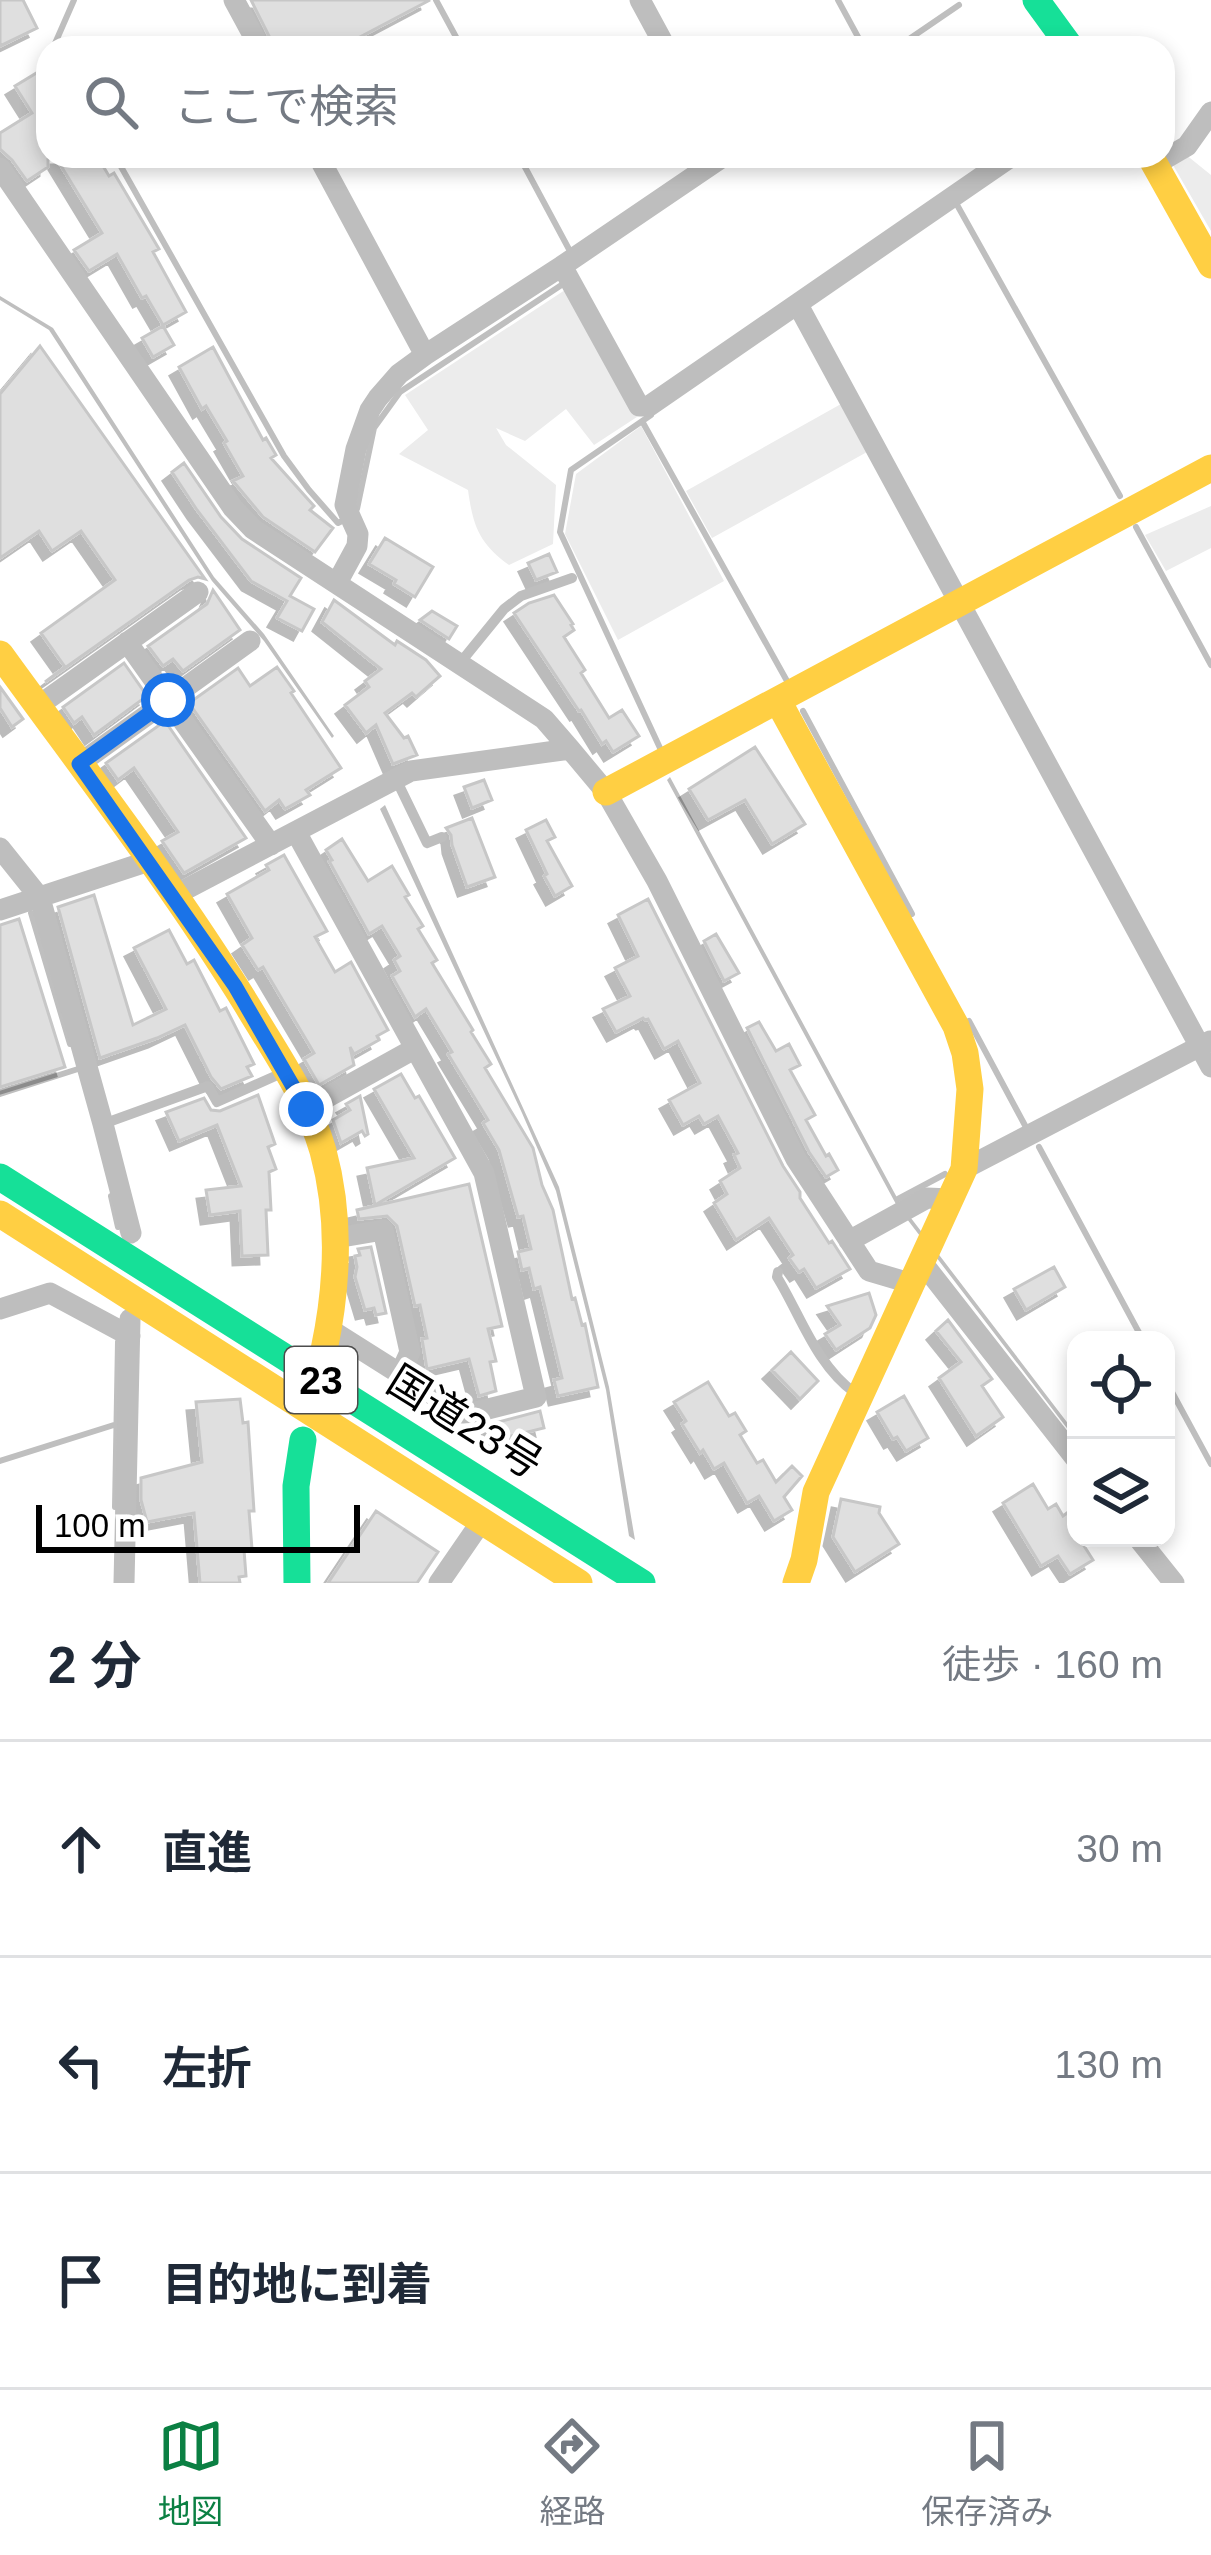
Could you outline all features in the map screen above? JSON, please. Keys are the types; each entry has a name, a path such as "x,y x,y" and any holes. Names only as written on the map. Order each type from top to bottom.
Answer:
{"main road":[{"path":"1036,0 1062,36"},
{"path":"1157,168 1211,265"},
{"path":"606,791 1211,468"},
{"path":"0,654 235,986 306,1109 322,1148 332,1193 334,1308 327,1340"},
{"path":"778,701 956,1026 970,1089 964,1169 816,1492 806,1575"},
{"name":"国道23号","path":"0,1177 642,1583"},
{"name":"国道23号","path":"0,1214 579,1583"},
{"path":"297,1583 296,1486 303,1440"}],"street":[{"path":"234,0 254,36"},
{"path":"640,0 660,36"},
{"path":"1175,145 1200,128"},
{"path":"0,168 232,508 253,529 544,719 606,791 657,881 796,1159 868,1271 923,1258 1067,1447"},
{"path":"324,168 425,356"},
{"path":"337,583 357,546 358,534 345,506 356,449 370,410 399,374 706,168"},
{"path":"562,266 639,406 650,406 995,168"},
{"path":"798,305 1207,1052 964,1169"},
{"path":"38,706 198,592"},
{"path":"79,764 250,641"},
{"path":"127,642 271,845"},
{"path":"173,896 411,771 570,749"},
{"path":"296,832 484,1173 536,1397 462,1413 400,1374 327,1340"},
{"path":"0,848 40,898 131,1233"},
{"path":"0,910 149,861"},
{"path":"306,1109 414,1049"},
{"path":"849,1241 927,1198 950,1199"},
{"path":"336,1238 383,1230 410,1352 400,1374"},
{"path":"0,1309 50,1293 130,1328 124,1583"},
{"path":"439,1583 481,1522"},
{"path":"1145,1547 1174,1583"}],"lane":[{"path":"460,663 504,609 521,596 572,578"},
{"path":"396,779 427,843 442,837"},
{"path":"104,1124 208,1086 217,1102 286,1071"},
{"path":"778,1272 819,1354 837,1380 860,1397"}],"shaded area":[{"path":"1185,154 1211,175 1211,231 1175,168"},
{"path":"568,288 640,415 594,445 566,409 525,441 496,428 506,445 556,485 553,544 509,565 479,533 468,490 399,454 428,430 405,395"},
{"path":"0,296 53,328 214,577 264,634 332,738 264,641 212,581 49,330"},
{"path":"841,404 867,452 712,538 686,491"},
{"path":"641,426 724,581 618,640 565,534 576,474"},
{"path":"1211,506 1211,548 1166,571 1145,535"},
{"path":"670,777 901,1205 1067,1428 897,1206 667,780"},
{"path":"385,805 559,1187 609,1387 635,1540 629,1536 606,1390 556,1191 380,809"}],"building":[{"path":"0,0 23,0 37,28 0,46"},
{"path":"251,0 430,0 362,36 269,36"},
{"path":"36,73 36,168 46,168 27,181 0,149 0,133 32,113 15,86"},
{"path":"62,168 104,168 109,176 114,173 159,249 153,252 186,312 163,325 117,254 89,271 74,250 102,233"},
{"path":"163,326 174,345 153,357 142,338"},
{"path":"40,346 205,579 189,580 45,682 65,667 41,633 115,580 81,531 52,551 39,531 0,558 0,394"},
{"path":"213,347 263,440 276,455 271,458 314,506 310,510 333,528 315,552 263,517 233,481 243,476 227,441 179,367"},
{"path":"184,463 242,539 301,578 290,596 314,609 302,631 277,618 287,601 251,581 197,510 172,472"},
{"path":"385,538 433,567 415,597 369,564"},
{"path":"549,554 557,572 536,580 528,563"},
{"path":"213,590 240,630 183,671 173,659 163,666 148,646 207,604"},
{"path":"554,595 573,624 574,630 564,637 585,670 581,673 609,718 622,710 639,736 613,752 606,741 602,744 514,613"},
{"path":"334,600 395,645 397,641 426,660 440,676 416,697 412,693 385,713 404,738 408,736 417,755 393,764 376,725 366,733 345,705 369,687 365,681 381,669 322,622"},
{"path":"432,611 457,626 449,639 420,620"},
{"path":"124,663 147,696 94,735 82,717 74,723 63,707"},
{"path":"277,667 341,768 306,790 310,795 285,809 279,800 265,811 189,703 238,668 250,686"},
{"path":"0,687 23,719 12,727 0,708"},
{"path":"165,721 246,838 184,873 162,841 178,832 134,768 118,780 106,763"},
{"path":"755,747 805,824 772,844 745,800 708,820 689,789"},
{"path":"484,780 492,800 472,808 464,787"},
{"path":"472,818 495,877 467,887 446,828"},
{"path":"546,820 555,837 547,841 572,886 555,896 526,830"},
{"path":"342,839 368,881 392,866 423,926 418,929 437,960 432,963 473,1030 491,1064 485,1068 533,1148 553,1210 572,1299 585,1324 598,1387 558,1396 554,1380 562,1378 540,1287 534,1289 529,1268 522,1270 518,1252 531,1249 523,1216 518,1217 499,1150 483,1123 488,1120 426,1009 415,1017 392,976 400,971 394,960 400,956 382,926 369,934 329,861 326,850"},
{"path":"284,855 327,931 315,937 335,972 351,962 388,1030 354,1054 350,1047 354,1065 319,1085 304,1059 314,1053 263,967 258,970 242,945 252,938 227,894 269,870 266,865"},
{"path":"94,895 133,1025 166,1009 134,948 169,930 187,964 194,960 220,1011 226,1008 254,1064 247,1067 252,1076 221,1089 185,1025 100,1058 58,907"},
{"path":"648,899 800,1198 850,1269 816,1288 804,1269 799,1272 789,1258 793,1255 769,1218 736,1240 714,1203 727,1194 720,1181 740,1168 734,1155 738,1153 718,1116 704,1124 699,1116 683,1125 669,1100 700,1083 678,1041 664,1049 643,1018 616,1032 603,1009 630,996 615,968 638,956 618,915"},
{"path":"19,919 65,1067 0,1087 0,925"},
{"path":"716,934 739,973 724,981 704,941"},
{"path":"759,1022 776,1051 789,1044 800,1065 790,1070 815,1115 806,1120 838,1170 826,1177 747,1028"},
{"path":"401,1074 455,1158 375,1205 367,1168 414,1158 374,1089"},
{"path":"258,1095 275,1144 268,1147 276,1169 269,1172 268,1255 242,1256 240,1211 210,1215 206,1190 241,1186 217,1125 179,1141 166,1112 204,1098 211,1110 220,1111"},
{"path":"360,1096 368,1134 362,1131 341,1143 333,1120 350,1110 346,1104"},
{"path":"469,1184 502,1326 488,1329 496,1361 490,1362 496,1391 479,1396 469,1359 427,1369 422,1339 427,1338 397,1226 387,1216 359,1219 357,1210"},
{"path":"371,1247 386,1313 376,1315 374,1308 365,1310 355,1277 358,1249"},
{"path":"1054,1267 1065,1287 1026,1310 1014,1289"},
{"path":"869,1293 876,1315 870,1328 836,1350 825,1334 840,1325 827,1306"},
{"path":"948,1320 992,1379 982,1386 1003,1417 976,1436 939,1378 961,1362 936,1331"},
{"path":"791,1352 818,1381 800,1399 772,1370"},
{"path":"708,1382 729,1416 735,1413 746,1431 740,1435 757,1463 763,1460 776,1482 792,1466 802,1476 784,1497 792,1510 774,1521 759,1496 747,1503 724,1463 714,1469 682,1424 686,1421 674,1402"},
{"path":"904,1396 928,1438 906,1451 877,1412"},
{"path":"240,1399 243,1423 248,1422 252,1549 244,1550 246,1576 239,1577 240,1583 200,1583 194,1513 147,1522 141,1478 202,1462 196,1402"},
{"path":"540,1411 544,1428 495,1440 491,1424"},
{"path":"1033,1484 1048,1509 1056,1504 1063,1516 1067,1513 1067,1547 1085,1547 1093,1560 1070,1574 1058,1556 1041,1566 1003,1503"},
{"path":"841,1499 880,1507 879,1513 899,1544 855,1572 833,1537"},
{"path":"376,1511 438,1552 417,1583 328,1583"}],"waterway":[{"path":"58,36 74,0"},
{"path":"436,0 456,36"},
{"path":"838,0 858,36"},
{"path":"914,36 959,5"},
{"path":"122,168 284,456 338,523 344,520"},
{"path":"525,168 571,253"},
{"path":"956,203 1120,496"},
{"path":"357,509 374,428 400,392 566,282"},
{"path":"651,415 571,470 560,532 660,748"},
{"path":"642,421 787,681"},
{"path":"1136,527 1211,665"},
{"path":"803,711 912,914"},
{"path":"31,913 70,1044"},
{"path":"969,1021 1028,1131"},
{"path":"0,1094 78,1069"},
{"path":"1039,1147 1138,1331"},
{"path":"898,1199 945,1174"},
{"path":"111,1196 118,1227"},
{"path":"115,1507 118,1342"},
{"path":"1175,1398 1211,1464"},
{"path":"0,1461 117,1424"}],"traffic: fast":[{"path":"1036,0 1062,36"},
{"path":"0,1177 642,1583"},
{"path":"297,1583 296,1486 303,1440"}],"traffic: slow":[{"path":"1157,168 1211,265"},
{"path":"606,792 1211,468"},
{"path":"0,654 189,915 309,1112 329,1176 335,1226 335,1275 324,1350"},
{"path":"778,701 956,1026 970,1089 964,1169 816,1492 796,1583"},
{"path":"0,1214 579,1583"}],"route":[{"path":"168,700 79,764 235,986 306,1109"}]}
